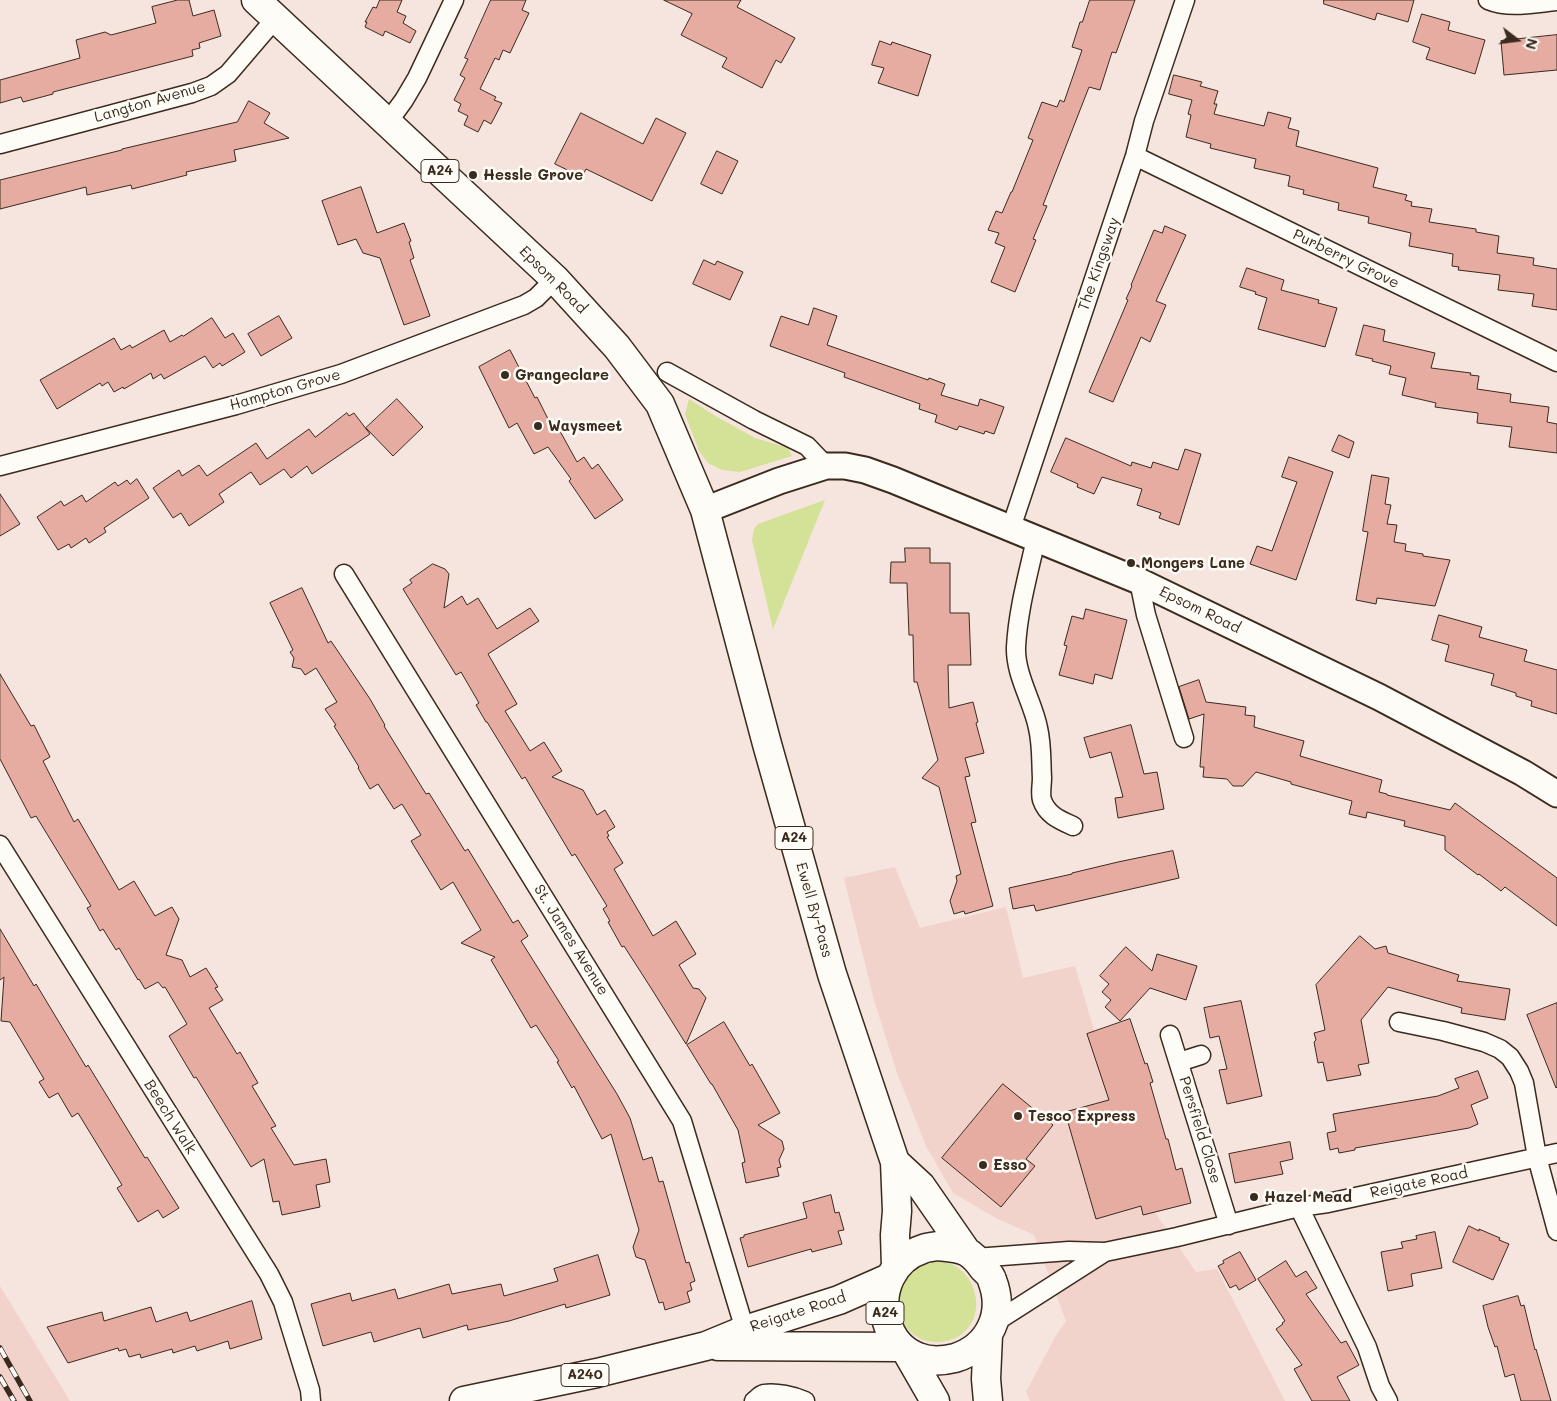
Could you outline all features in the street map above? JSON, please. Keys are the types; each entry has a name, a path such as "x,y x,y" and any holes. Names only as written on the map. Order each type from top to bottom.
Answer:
{"highway":[{"name":"Epsom Road","path":"266,9 555,279 617,347 660,404 705,510"},
{"name":"Ewell By-Pass","path":"705,510 767,744 832,974 896,1162 897,1211 893,1272 884,1295 888,1327 935,1401"},
{"name":"Ewell By-Pass","path":"896,1162 921,1186 971,1255 992,1278 997,1303 991,1329 986,1379 988,1401"},
{"path":"893,1272 905,1259 922,1249 938,1246 957,1248 971,1255"},
{"name":"Reigate Road","path":"464,1401 706,1346 745,1330 839,1300 893,1272"},
{"path":"904,1350 928,1361 948,1360 966,1354 978,1346 991,1329"},
{"name":"Reigate Road","path":"706,1346 904,1350"}],"street":[{"path":"388,122 417,78 454,0"},
{"name":"The Kingsway","path":"1011,528 1136,156 1144,121 1185,0"},
{"path":"1488,0 1514,5 1557,1"},
{"name":"Langton Avenue","path":"0,144 192,93 210,86 228,74 266,9"},
{"name":"Purberry Grove","path":"1136,156 1557,362"},
{"name":"Hampton Grove","path":"0,466 236,405 341,374 524,305 536,298 555,279"},
{"path":"668,372 754,420 807,446 826,466"},
{"name":"Epsom Road","path":"705,510 779,481 826,466 845,466 865,470 1139,581 1379,697 1557,794"},
{"path":"1036,539 1018,621 1016,650 1020,672 1033,705 1038,727 1041,746 1042,799 1048,812 1073,826"},
{"name":"St. James Avenue","path":"344,574 682,1121 745,1330"},
{"path":"1139,581 1146,615 1184,738"},
{"name":"Beech Walk","path":"0,846 277,1288 284,1302 310,1390 311,1401"},
{"path":"1399,1022 1484,1042 1500,1048 1510,1057 1524,1083 1537,1157 1557,1231"},
{"name":"Persfield Close","path":"1170,1035 1229,1225"},
{"path":"1179,1062 1201,1055"},
{"name":"Reigate Road","path":"971,1255 1070,1251 1105,1252 1229,1225 1299,1207 1328,1203 1557,1153"},
{"path":"1299,1207 1367,1347 1380,1386 1388,1401"},
{"name":"Reigate Road","path":"991,1329 1105,1252"},
{"path":"754,1401 763,1394 777,1394 805,1401"}],"shaded area":[{"path":"895,867 920,928 1006,907 1023,978 1075,966 1143,1195 1196,1272 1217,1269 1285,1401 1030,1401 1026,1392 1055,1337 1066,1321 1034,1235 996,1218 953,1193 926,1146 897,1073 874,1000 844,878"},
{"path":"0,1286 70,1401 0,1401"}],"green space":[{"path":"689,399 755,438 788,448 792,456 740,472 722,470 708,463 699,451 685,414"},
{"path":"825,500 773,629 752,540 754,529 758,524"},
{"path":"936,1261 951,1264 966,1275 971,1283 976,1301 976,1311 968,1328 961,1335 944,1342 925,1340 917,1337 910,1331 899,1312 897,1301 898,1292 908,1276 925,1265"}],"building":[{"path":"178,0 189,0 193,16 214,10 221,36 199,43 200,48 192,50 193,56 53,92 53,94 23,102 21,97 0,103 0,80 80,58 76,40 105,32 111,35 156,23 152,7"},
{"path":"380,0 402,0 397,12 406,16 403,23 416,31 410,43 385,31 383,36 365,27 367,22 365,22 373,7 376,8"},
{"path":"491,0 526,0 522,10 529,13 510,53 503,50 499,60 495,58 480,89 496,97 494,100 502,103 491,124 484,120 478,132 464,125 468,116 458,111 461,104 454,100 465,78 460,75 468,59 465,58"},
{"path":"664,0 741,0 737,7 795,38 781,63 776,60 762,88 722,67 727,58 681,35 692,14"},
{"path":"1090,0 1135,0 1116,53 1112,52 1100,90 1089,87 1043,205 1047,206 1033,239 1036,240 1015,292 991,282 1005,247 995,243 999,233 988,230 996,211 1002,213 1012,192 1033,140 1028,138 1042,102 1057,107 1060,100 1064,102 1082,50 1072,47"},
{"path":"1324,0 1414,0 1408,22 1377,13 1375,20 1324,4"},
{"path":"1422,14 1450,22 1448,30 1485,40 1475,74 1426,59 1430,48 1413,42"},
{"path":"1557,35 1557,70 1504,75 1501,41"},
{"path":"880,41 891,45 892,42 931,55 918,96 878,83 884,68 872,65"},
{"path":"1174,75 1202,82 1200,86 1218,91 1214,104 1217,104 1214,114 1264,126 1268,112 1291,118 1288,128 1299,131 1296,146 1378,168 1373,187 1407,195 1405,200 1412,202 1411,206 1432,209 1429,222 1476,229 1476,232 1499,236 1497,253 1534,258 1533,265 1557,269 1557,310 1532,306 1534,294 1498,290 1500,275 1458,270 1459,267 1452,266 1453,254 1409,246 1411,233 1368,223 1369,217 1338,210 1339,203 1303,194 1304,190 1288,186 1290,176 1254,168 1256,159 1210,148 1211,144 1186,137 1191,115 1188,114 1192,100 1169,94"},
{"path":"249,101 270,113 264,123 289,138 234,150 236,161 186,172 187,175 132,189 131,185 87,195 86,187 0,209 0,180 237,122"},
{"path":"581,113 643,144 656,118 686,133 652,201 586,169 582,177 555,164"},
{"path":"717,151 738,161 722,194 701,184"},
{"path":"361,187 377,233 404,223 411,241 409,242 414,258 410,260 430,316 404,325 380,258 363,253 356,239 338,245 322,201"},
{"path":"1165,226 1186,235 1156,301 1166,305 1150,342 1141,337 1113,402 1089,392 1128,300 1126,299 1131,285 1154,230 1162,233"},
{"path":"704,260 715,265 717,261 743,272 730,300 693,284"},
{"path":"1247,268 1284,280 1281,290 1319,300 1318,303 1337,308 1325,347 1258,329 1267,298 1240,287"},
{"path":"814,308 837,316 827,345 928,380 929,378 945,384 941,395 978,406 980,399 1004,407 994,434 985,431 984,434 959,426 957,430 935,422 937,415 919,409 920,404 844,377 845,373 770,346 781,316 808,325"},
{"path":"279,316 292,338 261,356 248,334"},
{"path":"212,318 225,338 233,333 245,352 222,366 220,363 213,368 205,356 164,379 161,374 153,379 151,373 124,389 123,387 114,392 108,382 102,386 100,383 57,409 40,380 114,338 121,350 130,345 132,348 164,330 170,342"},
{"path":"1364,325 1385,330 1383,341 1435,353 1431,368 1471,373 1470,375 1479,376 1477,389 1511,394 1510,402 1549,407 1547,422 1557,424 1557,453 1509,447 1512,427 1477,423 1478,413 1435,407 1436,403 1402,395 1406,378 1389,374 1391,366 1356,355"},
{"path":"510,350 551,425 555,422 577,462 584,457 592,469 598,464 623,500 595,519 569,481 571,479 548,447 534,454 517,423 509,428 479,367"},
{"path":"397,399 423,427 393,456 366,428"},
{"path":"347,413 349,416 354,413 370,434 312,474 307,466 291,478 284,469 260,485 251,472 219,494 224,502 189,526 181,513 173,518 153,488 179,470 182,476 199,465 207,476 256,443 267,459 309,429 315,437"},
{"path":"1339,435 1354,442 1349,458 1332,451"},
{"path":"1066,438 1131,466 1132,462 1151,468 1153,462 1178,470 1185,449 1201,454 1179,525 1159,518 1161,513 1137,505 1142,489 1102,477 1094,494 1077,487 1078,484 1051,472"},
{"path":"1289,457 1333,472 1296,580 1250,564 1257,546 1272,551 1297,482 1282,477"},
{"path":"1372,475 1389,478 1385,504 1391,505 1387,524 1397,525 1394,542 1406,544 1405,551 1450,560 1435,606 1377,598 1376,604 1356,600 1368,532 1363,531"},
{"path":"137,479 149,498 104,528 106,532 89,543 86,538 71,548 69,544 58,550 37,517 61,501 64,506 82,495 86,502 115,482 118,486 127,480 130,484"},
{"path":"0,494 20,524 0,536"},
{"path":"905,548 930,548 930,563 950,563 950,613 969,613 971,665 948,665 949,708 973,702 978,722 976,723 984,753 965,758 970,776 965,777 976,822 971,823 993,906 965,914 964,911 954,914 950,901 957,881 956,876 961,874 939,787 922,778 938,760 917,682 914,682 913,635 909,635 907,583 890,583 891,562 905,562"},
{"path":"433,564 445,569 449,574 444,608 462,596 467,605 478,598 497,629 530,608 539,621 488,654 517,704 505,711 530,751 544,742 562,771 552,777 583,790 597,815 605,810 615,827 607,832 609,836 607,837 623,863 614,869 653,936 676,921 696,954 679,965 693,988 699,989 706,998 686,1044 624,946 622,947 603,909 607,906 575,854 572,856 525,777 522,779 476,705 479,703 461,672 456,675 403,589 412,583 410,580"},
{"path":"302,588 328,643 331,641 370,699 384,726 426,794 429,793 465,851 468,849 513,923 518,920 528,936 521,941 617,1094 630,1118 643,1160 652,1157 659,1182 663,1181 686,1263 689,1262 695,1281 690,1283 692,1290 687,1292 690,1302 665,1310 663,1302 659,1303 645,1260 636,1257 633,1247 639,1230 611,1134 602,1139 574,1086 572,1088 557,1062 559,1061 536,1025 531,1028 491,960 495,957 461,943 481,930 453,882 441,890 411,841 421,835 402,804 394,809 378,784 370,789 334,726 336,725 325,709 337,702 316,668 305,675 301,669 292,667 294,658 290,652 293,650 270,603"},
{"path":"1086,609 1127,620 1112,679 1095,674 1093,684 1059,675 1067,646 1064,645 1072,616 1083,619"},
{"path":"1439,615 1482,627 1479,637 1527,650 1524,661 1557,670 1557,714 1531,706 1532,701 1516,696 1516,693 1491,685 1494,674 1445,661 1449,645 1432,640"},
{"path":"0,674 31,726 34,725 50,757 43,761 74,822 78,819 119,890 134,881 155,916 172,907 179,919 166,955 182,960 190,977 206,968 218,987 215,988 223,1000 209,1008 237,1054 240,1052 258,1083 252,1086 276,1126 271,1128 294,1165 326,1159 330,1182 316,1185 320,1207 282,1215 279,1201 273,1202 264,1159 251,1167 169,1036 187,1024 165,987 163,988 158,982 145,989 119,948 116,950 103,929 100,931 87,908 91,906 36,816 31,818 0,759"},
{"path":"1199,680 1206,702 1246,707 1245,715 1255,716 1254,727 1304,741 1300,756 1382,780 1379,792 1387,795 1450,810 1455,803 1557,878 1557,926 1505,887 1501,891 1445,850 1445,836 1404,826 1405,821 1367,812 1366,818 1349,814 1352,801 1256,772 1243,786 1233,786 1227,779 1203,777 1204,767 1200,767 1204,714 1189,719 1179,687"},
{"path":"1131,725 1144,774 1157,772 1164,809 1118,818 1115,798 1123,797 1111,752 1090,758 1084,738"},
{"path":"1173,851 1179,878 1036,911 1034,905 1013,909 1009,888"},
{"path":"0,929 34,986 36,984 86,1067 88,1065 145,1158 147,1157 179,1208 163,1218 158,1210 138,1222 117,1188 122,1185 78,1113 72,1117 58,1093 49,1098 39,1082 44,1079 10,1022 1,1021 4,977 0,980"},
{"path":"1360,936 1375,949 1386,946 1388,953 1459,975 1457,981 1510,989 1505,1020 1461,1013 1462,1008 1388,987 1361,1020 1369,1063 1358,1065 1361,1075 1327,1081 1323,1062 1318,1063 1314,1042 1316,1040 1314,1033 1325,1030 1316,985"},
{"path":"1126,947 1152,971 1157,954 1197,966 1186,1000 1150,988 1120,1021 1105,1007 1111,1000 1102,992 1109,984 1100,976"},
{"path":"1241,1001 1262,1096 1227,1104 1219,1070 1227,1069 1219,1036 1210,1038 1204,1008"},
{"path":"1557,1003 1557,1087 1556,1088 1527,1015"},
{"path":"1130,1019 1153,1082 1150,1083 1176,1170 1182,1168 1191,1203 1143,1215 1141,1206 1096,1219 1065,1112 1109,1100 1087,1034"},
{"path":"724,1022 750,1066 752,1064 780,1113 758,1125 782,1141 784,1149 779,1160 781,1167 777,1168 779,1176 746,1183 742,1163 745,1162 738,1130 687,1045"},
{"path":"1478,1071 1488,1098 1471,1105 1478,1124 1469,1128 1355,1148 1355,1150 1339,1153 1338,1148 1330,1150 1327,1133 1336,1131 1333,1114 1438,1096 1459,1088 1455,1079"},
{"path":"1003,1084 1053,1125 1026,1159 1035,1166 1001,1207 942,1158"},
{"path":"1290,1142 1293,1159 1280,1162 1283,1174 1235,1183 1229,1154"},
{"path":"831,1195 835,1213 839,1212 844,1230 838,1231 842,1244 812,1252 811,1249 748,1267 740,1238 744,1237 744,1235 807,1218 803,1203"},
{"path":"1469,1226 1500,1238 1499,1240 1509,1244 1493,1280 1453,1262"},
{"path":"1435,1232 1442,1268 1411,1274 1413,1286 1388,1291 1381,1252 1403,1248 1401,1242 1417,1239 1416,1236"},
{"path":"1240,1252 1256,1280 1239,1290 1236,1285 1230,1288 1218,1266 1224,1263 1223,1261"},
{"path":"598,1255 610,1295 566,1308 565,1304 509,1321 468,1330 467,1325 423,1338 420,1328 374,1342 371,1332 323,1346 311,1304 350,1293 352,1301 395,1289 398,1299 449,1284 452,1294 501,1284 504,1296 558,1281 554,1269"},
{"path":"1286,1261 1296,1277 1306,1271 1317,1288 1306,1294 1341,1343 1346,1341 1359,1365 1337,1377 1350,1401 1312,1401 1294,1369 1302,1365 1276,1329 1285,1321 1258,1279"},
{"path":"1518,1296 1521,1306 1524,1305 1535,1350 1551,1401 1521,1401 1514,1374 1505,1377 1497,1346 1495,1347 1488,1327 1483,1306"},
{"path":"252,1301 262,1339 230,1349 228,1341 197,1351 195,1346 173,1353 172,1349 141,1358 140,1354 129,1357 126,1349 119,1351 118,1348 68,1363 47,1327 102,1312 104,1321 151,1307 156,1322 187,1312 190,1321"}],"railway":[{"path":"0,1348 30,1401"},
{"path":"0,1377 14,1401"}],"place":[{"name":"Hessle Grove","path":"473,175"},
{"name":"Grangeclare","path":"505,375"},
{"name":"Waysmeet","path":"538,426"},
{"name":"Mongers Lane","path":"1131,563"},
{"name":"Tesco Express","path":"1018,1116"},
{"name":"Esso","path":"983,1165"},
{"name":"Hazel Mead","path":"1254,1197"}]}
